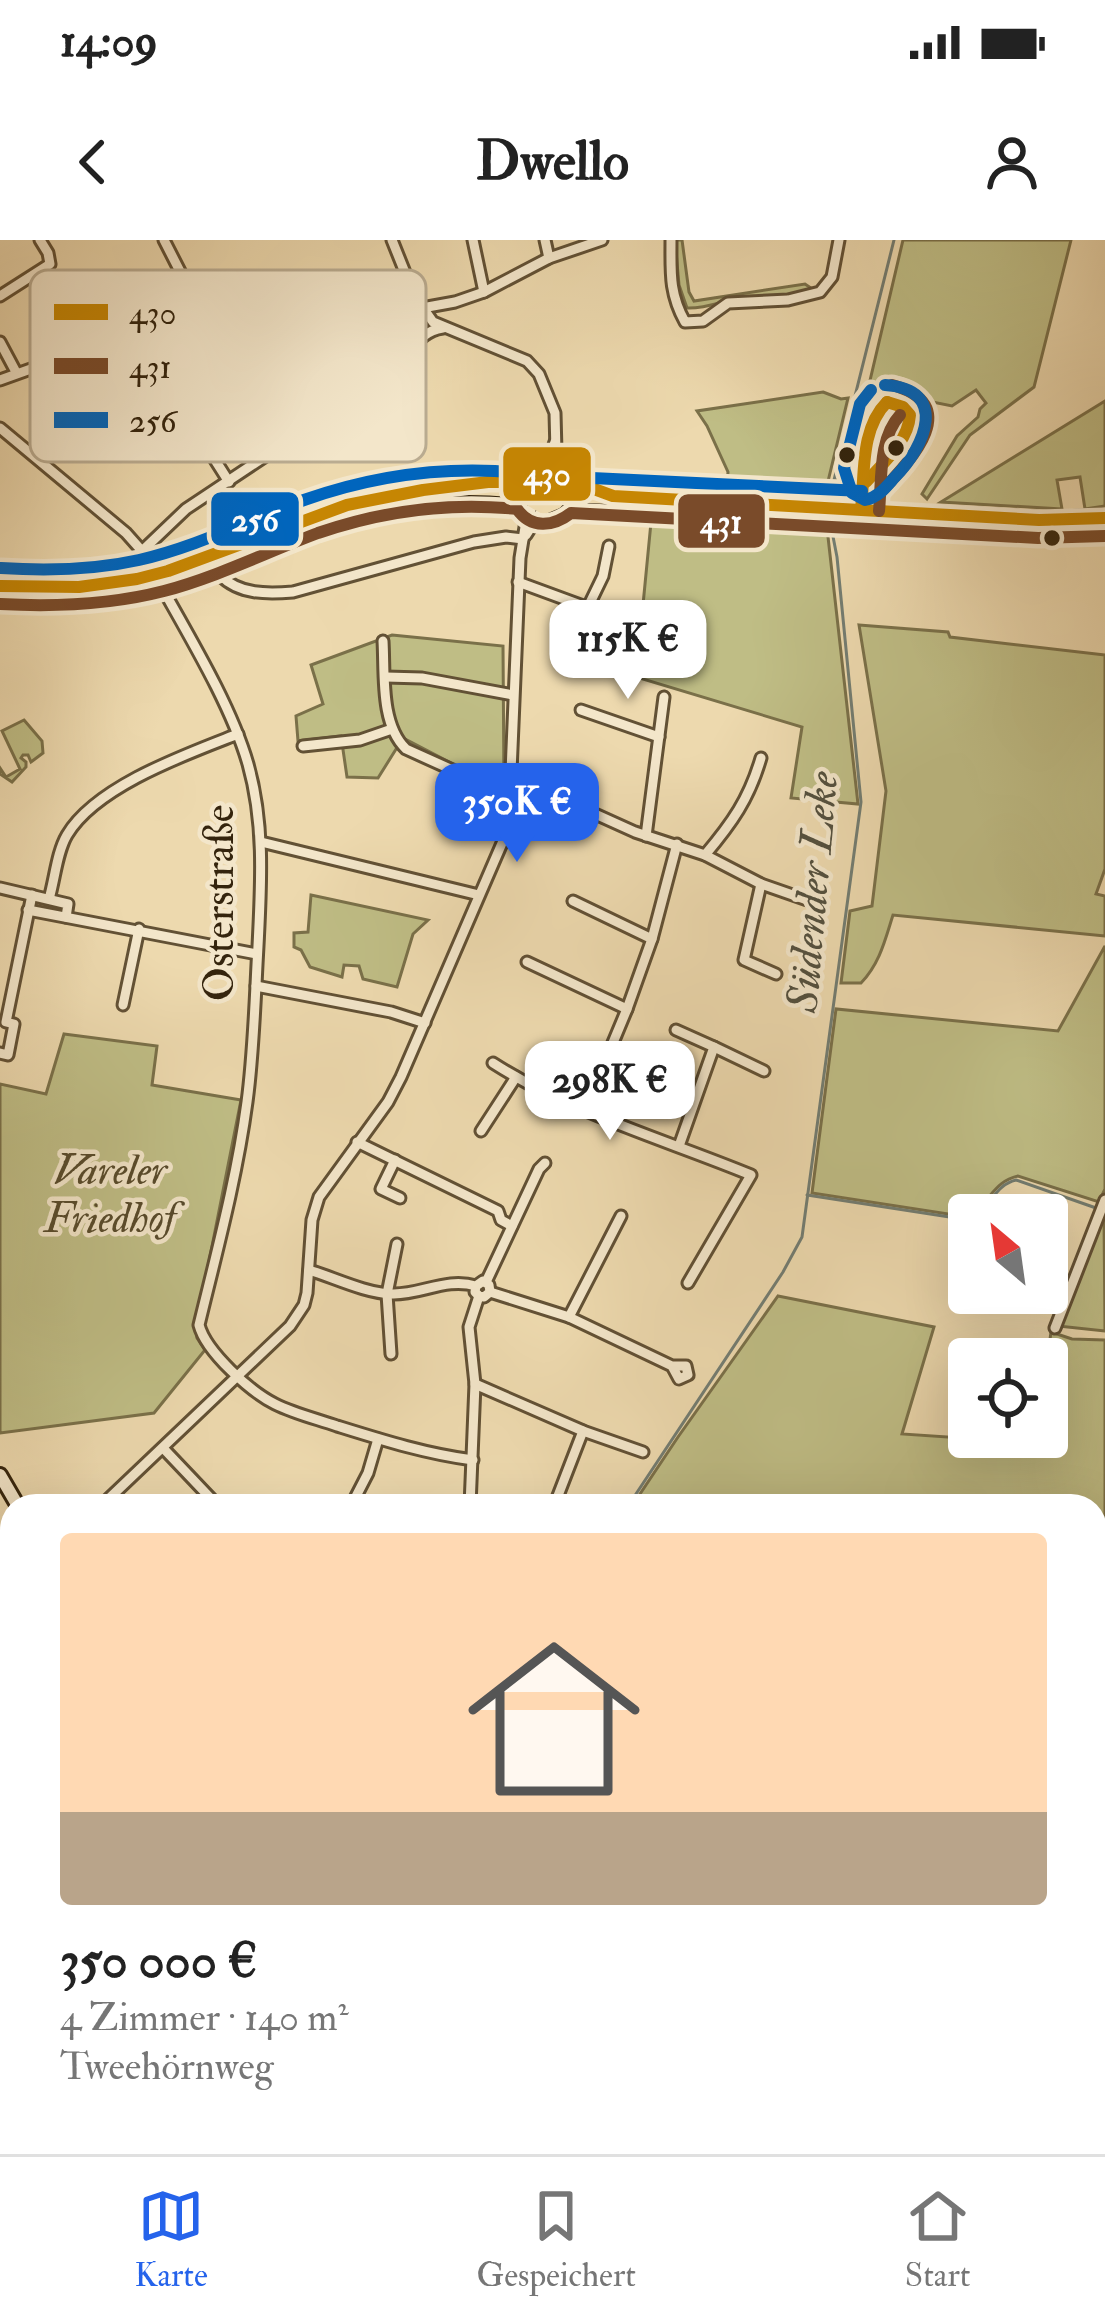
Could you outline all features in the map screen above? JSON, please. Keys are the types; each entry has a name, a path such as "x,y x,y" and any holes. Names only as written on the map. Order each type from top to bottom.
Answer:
{"main road":[{"path":"0,586 79,587 154,575 346,505 464,487 1052,521 1105,518"}],"street":[{"path":"40,240 50,264 41,270"},
{"path":"164,240 180,270"},
{"path":"392,240 403,270"},
{"path":"473,240 484,292"},
{"path":"545,240 549,258"},
{"path":"426,308 484,292 549,258 602,240"},
{"path":"671,240 674,303 685,322 703,321 728,303 788,300 820,292 832,277 839,240"},
{"path":"0,296 30,277"},
{"path":"446,329 443,317 455,302"},
{"path":"114,1494 298,1316 307,1293 312,1220 319,1197 395,1088 506,834 523,539 556,452 555,413 544,383 527,361 446,329 426,313"},
{"path":"426,332 446,329"},
{"path":"0,342 16,372"},
{"path":"0,380 30,368"},
{"name":"Osterstraße","path":"0,428 30,453"},
{"name":"Osterstraße","path":"41,462 142,551 238,734 249,766 261,842 256,986 247,1101 227,1214 199,1325 206,1344 278,1406 378,1439 473,1460"},
{"path":"216,462 229,482"},
{"path":"142,551 186,509 259,462"},
{"path":"220,575 244,590 293,592 474,542 523,539"},
{"path":"588,608 603,577 609,546"},
{"path":"518,582 635,626"},
{"path":"382,641 392,729 406,749 510,796"},
{"path":"386,676 513,694"},
{"path":"646,836 664,697"},
{"path":"581,710 659,736"},
{"path":"303,746 360,740 392,729"},
{"path":"49,899 63,840 89,810 120,787 238,734"},
{"path":"705,855 749,795 760,758"},
{"path":"511,776 807,900"},
{"path":"261,842 479,896"},
{"path":"585,1109 652,939 676,844"},
{"path":"761,884 744,960 776,974"},
{"path":"0,888 68,904 66,917"},
{"path":"0,1053 8,1055 14,1024 3,1022 32,895"},
{"path":"572,902 652,939"},
{"path":"28,910 257,954"},
{"path":"123,1005 139,929"},
{"path":"527,962 627,1009"},
{"path":"256,986 425,1023"},
{"path":"676,1030 764,1071"},
{"path":"679,1146 714,1047"},
{"path":"493,1063 585,1109 751,1175 688,1283"},
{"path":"481,1131 516,1077"},
{"path":"357,1142 498,1211"},
{"path":"395,1160 381,1189 400,1198"},
{"path":"471,1494 475,1384 469,1327 544,1163"},
{"path":"1055,1328 1105,1200"},
{"path":"498,1211 508,1206 519,1212"},
{"path":"498,1211 500,1220 512,1226"},
{"path":"569,1317 621,1216"},
{"path":"391,1354 387,1294 397,1244"},
{"path":"309,1270 387,1294 463,1282 569,1317 672,1366"},
{"path":"475,1384 643,1452"},
{"path":"559,1494 583,1431"},
{"path":"357,1494 378,1439"},
{"path":"163,1448 207,1494"}],"green space":[{"path":"675,240 682,240 694,301 805,284 811,288 807,293 687,308 679,285"},
{"path":"903,240 1071,240 1034,387 970,435 927,499 922,494 957,436 986,403 976,390 952,406 868,389"},
{"path":"823,392 848,398 824,498 726,495 728,472 697,411"},
{"path":"859,396 869,402 852,474 858,475 860,496 851,503 831,502"},
{"path":"1105,401 1105,506 1085,509 1080,477 1057,480 1062,509 941,502"},
{"path":"652,512 826,519 858,804 791,798 802,727 636,677"},
{"path":"859,625 948,632 950,637 1105,655 1105,869 1096,894 1105,896 1105,936 893,915 868,975 861,983 841,983 850,911 872,906 886,791"},
{"path":"392,635 503,646 504,785 499,840 461,828 478,777 403,738 378,778 347,777 341,736 298,741 296,716 323,704 311,665"},
{"path":"24,720 42,741 43,753 31,762 23,755 26,767 12,782 0,774 0,768 6,777 20,769 2,731"},
{"path":"311,895 428,920 413,934 397,987 363,979 359,966 344,965 342,977 310,967 294,947 294,933 308,932"},
{"path":"1105,946 1105,1189 1099,1202 1018,1176 991,1194 948,1194 948,1214 812,1193 836,1009 1058,1031"},
{"name":"Vareler Friedhof","path":"64,1034 157,1046 152,1085 241,1100 196,1327 205,1350 154,1413 0,1433 0,1084 46,1094"},
{"path":"1104,1213 1105,1331 1058,1326 1063,1314 1068,1314 1068,1301"},
{"path":"778,1296 934,1327 902,1434 948,1437 948,1458 1068,1458 1068,1338 1050,1338 1051,1332 1072,1339 1105,1340 1105,1494 640,1494"}],"waterway":[{"name":"Südender Leke","path":"829,500 894,240"},
{"name":"Südender Leke","path":"636,1494 802,1237 861,802 829,516"},
{"path":"996,1194 1016,1180 1056,1194"},
{"path":"807,1195 948,1217"},
{"path":"1068,1198 1096,1208"}],"transit line":[{"name":"256","path":"871,390 860,404 844,468 852,493 865,500 882,491 906,464 926,421 918,397 885,385"},
{"name":"431","path":"879,494 916,451 928,420 925,406 914,394 892,385"},
{"name":"430","path":"866,482 894,451 908,425 910,415 903,407 887,402"},
{"name":"430","path":"861,509 868,438 887,402"},
{"name":"431","path":"879,511 884,448 900,415"},
{"name":"256","path":"1,568 70,569 139,560 327,492 422,473 516,472 529,474 545,486 554,478 571,477 862,491"},
{"name":"430","path":"0,586 79,587 137,579 347,505 423,490 530,482 544,473 561,485 613,496 1039,520 1105,518"},
{"name":"431","path":"0,604 82,604 144,596 203,579 342,525 441,508 517,509 542,524 571,513 1038,538 1105,536"}]}
